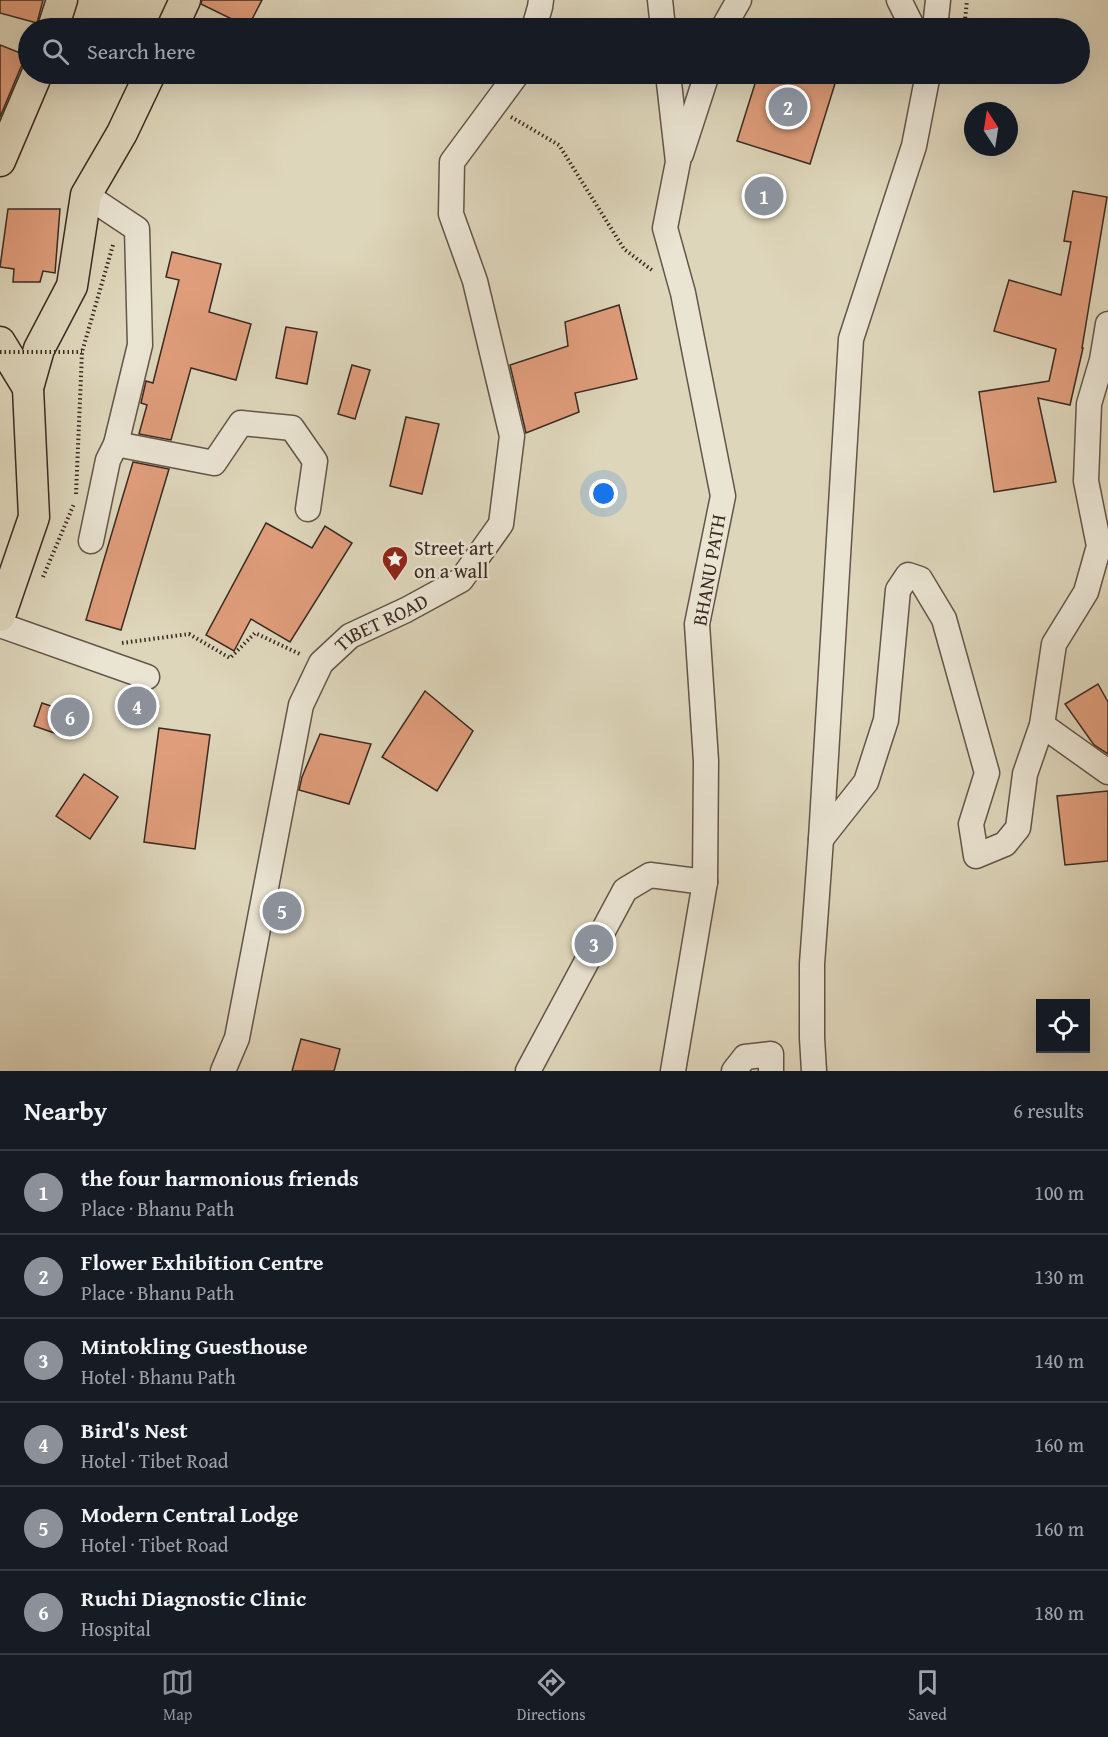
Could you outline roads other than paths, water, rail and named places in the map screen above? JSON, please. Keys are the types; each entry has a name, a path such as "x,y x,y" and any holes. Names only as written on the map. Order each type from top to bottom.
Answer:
{"main road":[{"path":"56,18 62,0"},
{"path":"177,18 185,0"},
{"path":"0,161 33,84"},
{"path":"0,616 34,517 28,387 39,349 72,286 86,195 122,133 145,84"},
{"path":"0,342 28,387"}],"street":[{"path":"536,18 541,0"},
{"path":"660,0 662,18"},
{"path":"728,18 738,0"},
{"path":"899,0 908,18"},
{"path":"936,18 938,0"},
{"name":"TIBET ROAD","path":"223,1071 237,1038 301,705 321,663 350,636 406,610 461,580 501,524 512,436 475,281 451,214 452,162 509,84"},
{"name":"BHANU PATH","path":"669,84 678,162 665,228 682,293 723,496 696,624 706,761 705,882 672,1071"},
{"path":"678,162 704,84"},
{"path":"814,1071 812,964 851,339 914,146 926,84"},
{"path":"86,195 137,229 140,345 116,444 108,460 91,541"},
{"path":"821,839 866,782 886,720 898,590 908,575 920,579 944,619 987,773 971,824 976,856 1005,844 1018,828 1025,774 1042,724 1054,644 1086,592 1099,546 1086,481 1089,404 1102,360 1108,324"},
{"path":"116,444 214,463 241,423 292,428 315,461 308,509"},
{"path":"0,625 147,677"},
{"path":"1042,724 1108,772"},
{"path":"528,1071 625,890 650,875 705,882"},
{"path":"734,1071 745,1058 771,1054 771,1071"}],"place":[{"name":"Flower Exhibition Centre","path":"788,107"},
{"name":"the four harmonious friends","path":"764,196"},
{"name":"Street art on a wall","path":"395,582"},
{"name":"Bird's Nest","path":"137,706"},
{"name":"Ruchi Diagnostic Clinic","path":"70,717"},
{"name":"Modern Central Lodge","path":"282,911"},
{"name":"Mintokling Guesthouse","path":"594,944"}]}
